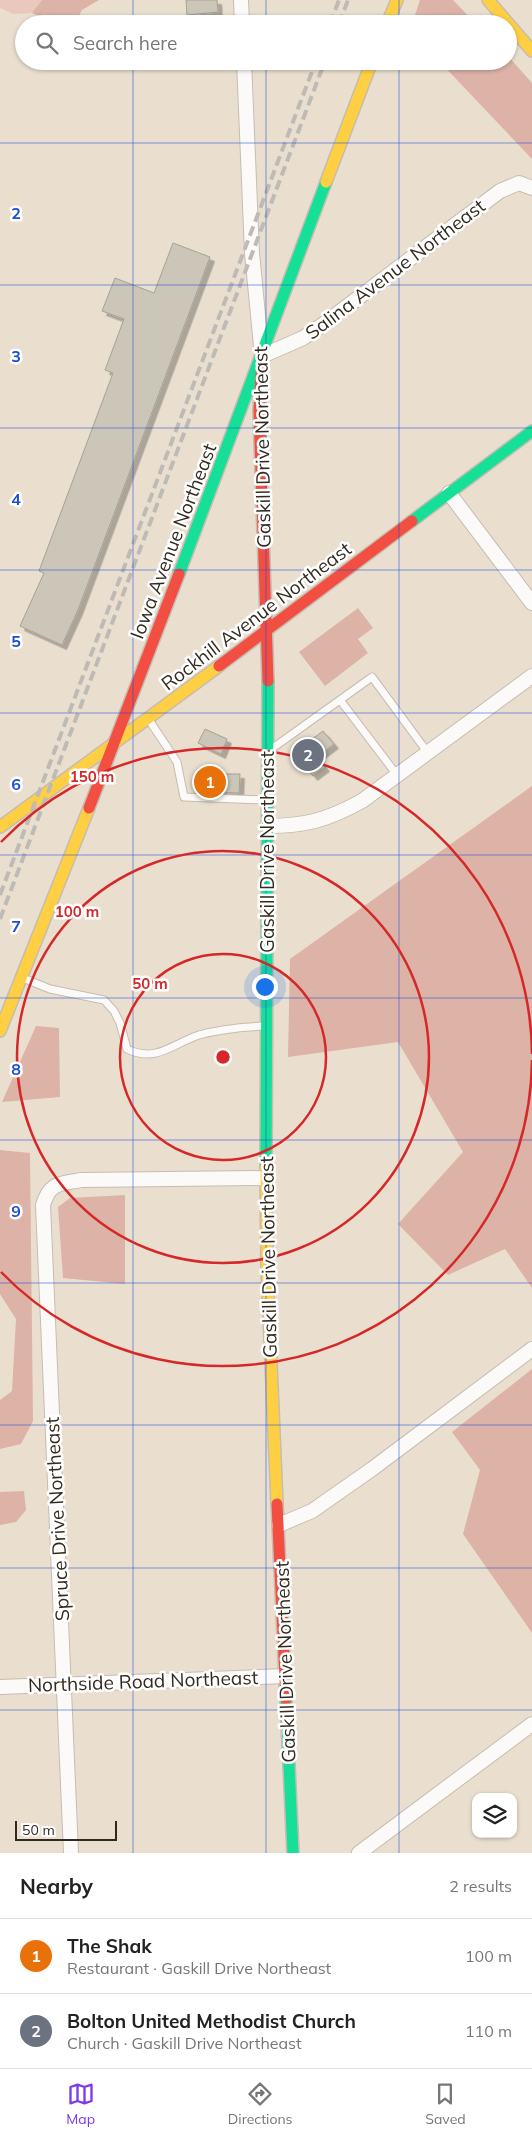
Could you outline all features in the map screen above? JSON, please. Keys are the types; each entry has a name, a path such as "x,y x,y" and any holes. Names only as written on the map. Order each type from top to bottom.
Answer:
{"main road":[{"path":"391,15 397,0"},
{"path":"488,0 501,15"},
{"path":"517,33 532,50"},
{"name":"Iowa Avenue Northeast","path":"0,1031 114,745 369,70"},
{"name":"Gaskill Drive Northeast","path":"262,356 259,411 267,631 265,1026 268,1320 286,1676 292,1853"},
{"name":"Rockhill Avenue Northeast","path":"0,826 149,719 532,430"}],"street":[{"path":"241,0 242,15"},
{"name":"Gaskill Drive Northeast","path":"244,70 252,253 262,356"},
{"name":"Salina Avenue Northeast","path":"262,356 303,338 321,326 500,190 512,184 529,186"},
{"path":"449,493 532,603"},
{"path":"267,826 307,824 335,816 362,801 532,676"},
{"name":"Spruce Drive Northeast","path":"70,1853 43,1205 51,1188 59,1184 81,1180 266,1178"},
{"path":"279,1524 312,1511 372,1469 532,1349"},
{"name":"Northside Road Northeast","path":"0,1687 286,1676"},
{"path":"359,1853 532,1724"}],"lane":[{"path":"267,752 372,677 428,753"},
{"path":"340,700 397,775"},
{"path":"149,719 178,762 184,797 267,800"},
{"path":"22,978 50,989 104,1000 117,1017 126,1049 150,1056 199,1036 240,1027 265,1026"}],"shaded area":[{"path":"0,0 42,0 32,13 13,14 0,8"},
{"path":"42,0 99,0 82,10 80,15 36,15 32,13"},
{"path":"420,0 453,0 467,15 415,15"},
{"path":"517,66 532,83 532,159 448,70 517,70"},
{"path":"358,608 373,628 358,639 368,653 325,686 299,652"},
{"path":"532,786 532,1288 505,1249 448,1275 398,1224 463,1152 398,1042 288,1057 290,959"},
{"path":"36,1026 59,1028 60,1097 2,1102"},
{"path":"0,1150 30,1153 33,1421 21,1444 0,1449 0,1400 12,1391 16,1319 0,1294"},
{"path":"125,1195 125,1284 63,1278 58,1207 70,1198"},
{"path":"532,1369 532,1633 463,1534 480,1470 452,1432"},
{"path":"24,1491 26,1510 16,1522 0,1525 0,1492"}],"building":[{"path":"186,0 217,0 218,12 187,15"},
{"path":"173,243 210,257 78,610 62,645 20,626 44,573 39,571 113,373 105,370 124,319 102,311 115,278 154,293"},
{"path":"205,729 227,739 221,754 198,743"},
{"path":"323,731 334,744 317,757 325,767 313,776 295,752"},
{"path":"204,774 240,774 239,793 204,792"}],"railway":[{"path":"333,15 339,0"},
{"path":"342,15 348,0"},
{"path":"0,895 313,70"},
{"path":"0,919 322,70"}],"traffic: fast":[{"path":"179,574 326,182"},
{"path":"412,521 532,431"},
{"path":"266,1166 268,681"},
{"path":"286,1699 293,1853"}],"traffic: slow":[{"path":"391,15 397,0"},
{"path":"488,0 501,15"},
{"path":"517,34 532,51"},
{"path":"326,182 369,70"},
{"path":"0,827 219,666"},
{"path":"0,1031 89,808"},
{"path":"266,1166 267,1268 277,1504"}],"traffic: jam":[{"path":"262,356 259,411 268,681"},
{"path":"219,666 412,521"},
{"path":"89,808 179,574"},
{"path":"277,1504 286,1699"}],"place":[{"name":"Bolton United Methodist Church","path":"308,755"},
{"name":"The Shak","path":"210,782"}]}
